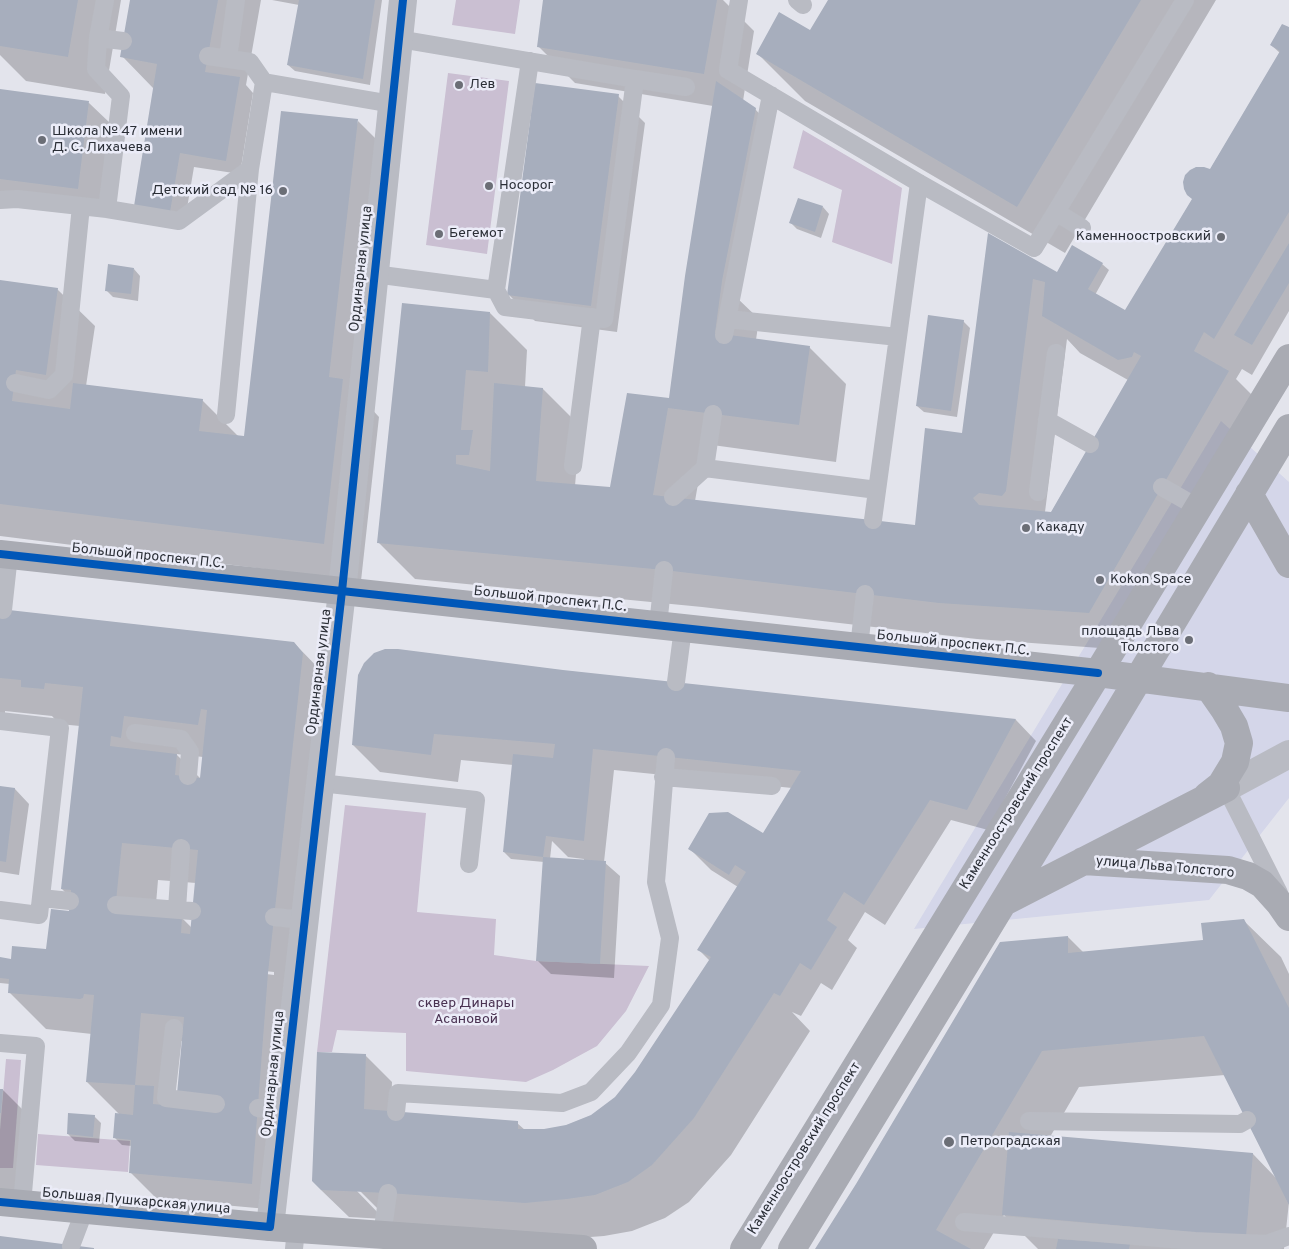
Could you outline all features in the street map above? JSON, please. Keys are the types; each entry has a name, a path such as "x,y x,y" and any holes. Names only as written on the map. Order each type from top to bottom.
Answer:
{"main road":[{"name":"Каменноостровский проспект","path":"744,1249 1289,358"},
{"path":"792,1249 1004,902 1289,428"},
{"path":"1249,494 1289,564"},
{"name":"Большой проспект П.С.","path":"5,554 1098,672 1289,698"},
{"path":"1004,902 1216,793 1234,762 1239,744 1234,726 1208,686"},
{"name":"улица Льва Толстого","path":"1082,861 1228,870 1248,876 1262,884 1289,916"},
{"name":"Большая Пушкарская улица","path":"11,1203 86,1210 287,1235 382,1235 514,1247 583,1249"}],"street":[{"name":"Ординарная улица","path":"287,1235 270,1109 304,920 342,591 403,0"},
{"path":"1216,793 1289,754"}],"lane":[{"path":"105,0 98,38 96,69 121,96 107,209"},
{"path":"228,58 236,0"},
{"path":"739,0 728,70 919,183 1034,248 1186,0"},
{"path":"98,38 123,42"},
{"path":"399,39 635,80 686,87"},
{"path":"208,56 250,62 264,82 250,168 226,415"},
{"path":"530,61 496,290 505,307 604,318 635,80"},
{"path":"264,82 392,104"},
{"path":"771,95 726,327 898,337"},
{"path":"0,200 17,199 107,209 179,222 250,168"},
{"path":"874,520 919,183"},
{"path":"15,383 50,390 64,375 81,206"},
{"path":"1056,212 1082,228"},
{"path":"374,274 496,290"},
{"path":"573,466 592,317"},
{"path":"1038,492 1056,353"},
{"path":"672,497 705,468 713,414"},
{"path":"1048,420 1090,444"},
{"path":"705,468 878,490"},
{"path":"1162,487 1197,507"},
{"path":"3,610 5,554"},
{"path":"664,570 676,682"},
{"path":"859,646 865,594"},
{"path":"0,722 60,728 39,915 0,910"},
{"path":"135,733 181,739 190,752 188,776"},
{"path":"396,1112 398,1093 562,1103 591,1092 628,1053 661,1005 670,938 656,882 666,757"},
{"path":"663,777 772,786"},
{"path":"320,783 476,800 469,864"},
{"path":"1216,793 1289,916"},
{"path":"116,905 184,910 182,848"},
{"path":"41,898 70,901"},
{"path":"274,917 304,920"},
{"path":"174,1028 166,1098 216,1104"},
{"path":"0,1043 36,1046 11,1203"},
{"path":"1029,1121 1240,1124 1247,1120"},
{"path":"382,1235 388,1193"},
{"path":"71,1246 86,1210"},
{"path":"964,1222 1192,1245 1267,1244 1289,1236"}],"green space":[{"path":"456,0 520,0 515,34 452,25"},
{"path":"448,73 509,81 487,254 426,245"},
{"path":"803,130 902,188 892,264 832,242 842,190 793,168"},
{"name":"сквер Динары Асановой","path":"345,805 426,813 417,912 496,919 494,955 536,961 649,966 626,1011 597,1046 553,1070 526,1082 406,1071 406,1033 337,1030 332,1052 317,1052"},
{"path":"6,1059 21,1060 13,1168 0,1168 0,1130"},
{"path":"38,1134 130,1141 128,1172 36,1165"}],"shaded area":[{"name":"площадь Льва Толстого","path":"1221,421 1289,482 1289,798 1209,900 914,929"}],"building":[{"path":"0,0 78,0 68,57 0,46"},
{"path":"130,0 218,0 205,72 240,77 226,161 180,153 170,212 134,206 157,64 120,57"},
{"path":"299,0 375,0 363,79 287,65"},
{"path":"543,0 717,0 704,74 537,47"},
{"path":"828,0 1141,0 1017,207 756,54 779,12 810,30"},
{"path":"1282,24 1289,27 1289,212 1214,339 1204,332 1194,351 1229,371 1089,613 939,603 664,570 377,543 402,303 490,312 488,372 466,370 461,430 473,430 469,455 456,455 456,464 490,471 494,383 543,388 536,481 610,487 627,393 669,398 685,276 716,81 756,108 722,281 715,333 810,346 799,425 668,408 653,495 915,525 925,428 962,433 988,233 1057,272 1072,245 1103,263 1088,289 1125,310 1192,199 1184,189 1185,175 1196,167 1210,169 1280,51 1270,45","holes":["1033,279 1045,282 1042,316 1118,360 1132,357 1134,352 1141,356 1051,512 979,505 973,498 979,493 1002,496 1006,491"]},
{"path":"535,83 619,94 591,306 507,295"},
{"name":"Школа № 47 имени Д. С. Лихачева","path":"0,89 89,101 78,189 0,179"},
{"path":"281,111 358,119 329,377 343,379 324,544 0,504 0,280 58,288 46,375 16,370 12,401 70,409 73,383 203,399 199,431 244,436"},
{"path":"798,198 823,206 815,232 789,223"},
{"path":"1289,243 1289,283 1252,345 1234,335"},
{"path":"108,264 134,268 131,294 105,291"},
{"path":"928,315 964,320 951,411 916,406"},
{"path":"0,609 294,642 303,653 268,973 252,1184 129,1173 131,1140 113,1138 115,1113 133,1115 135,1085 86,1082 94,995 84,994 83,998 80,999 8,993 9,979 0,978 0,957 11,959 12,946 46,949 51,909 69,911 71,890 61,889 83,687 45,683 44,689 21,687 21,680 0,678","holes":["201,709 207,710 200,778 175,775 177,754 110,746 111,736 121,738 124,716 198,725","122,843 198,850 190,934 181,933 182,917 115,911","141,1013 184,1017 177,1094 216,1110 153,1104 154,1086 135,1085"]},
{"path":"385,649 1016,719 967,810 930,800 864,905 844,892 827,920 837,927 811,970 800,963 780,996 774,993 694,1118 652,1165 628,1182 595,1195 525,1203 321,1190 312,1181 317,1052 366,1054 364,1109 518,1121 518,1129 544,1129 566,1125 591,1115 615,1097 635,1072 711,957 697,950 746,872 735,865 729,875 688,849 709,813 728,812 763,833 801,771 593,749 584,841 546,836 543,857 503,852 513,754 553,758 555,744 434,734 431,755 352,745 358,675 364,663 374,653"},
{"path":"0,786 15,788 6,862 0,861"},
{"path":"543,857 606,861 600,964 536,961"},
{"path":"1244,919 1289,1008 1289,1205 1204,1036 1042,1051 936,1230 971,1249 815,1249 856,1184 1000,942 1068,936 1068,953 1203,940 1201,923"},
{"path":"0,1089 3,1089 1,1113 0,1113"},
{"path":"68,1113 95,1115 93,1137 67,1134"},
{"path":"1009,1132 1253,1153 1246,1237 1002,1215"},
{"path":"0,1236 94,1248 94,1249 0,1249"},
{"path":"1058,1239 1130,1244 1129,1249 1056,1249"}],"cycle path":[{"path":"0,1202 270,1227 342,591 403,0"},
{"path":"0,554 1098,673"}],"place":[{"name":"Лев","path":"459,85"},
{"name":"Школа № 47 имени Д. С. Лихачева","path":"42,140"},
{"name":"Носорог","path":"489,186"},
{"name":"Детский сад № 16","path":"283,191"},
{"name":"Бегемот","path":"439,234"},
{"name":"Каменноостровский","path":"1221,237"},
{"name":"Какаду","path":"1026,528"},
{"name":"Kokon Space","path":"1100,580"},
{"name":"площадь Льва Толстого","path":"1189,640"},
{"name":"Петроградская","path":"949,1142"}]}
